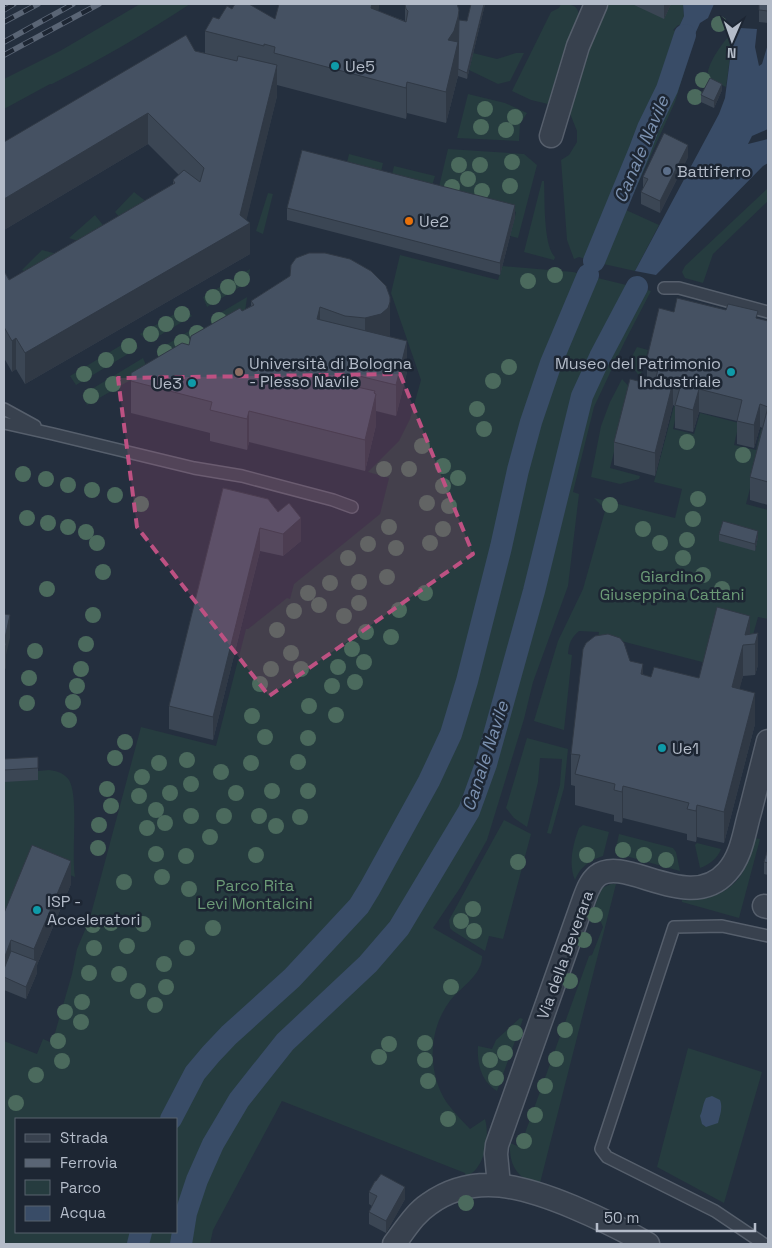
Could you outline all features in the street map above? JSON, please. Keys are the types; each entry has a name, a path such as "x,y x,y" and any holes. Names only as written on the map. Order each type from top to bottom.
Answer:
{"street":[{"path":"551,136 578,46 596,4"},
{"name":"Via della Beverara","path":"499,1185 497,1145 584,899 593,880 604,872 615,871 675,886 691,888 706,886 720,879 727,873 738,855 768,741"},
{"path":"394,1244 412,1218 428,1204 444,1194 463,1188 499,1185 524,1189 550,1197 598,1217 648,1244"}],"lane":[{"path":"664,288 680,288 768,312"},
{"path":"4,409 23,421 53,434"},
{"path":"4,423 194,468 242,476 333,500 352,507"},
{"path":"764,1244 716,1211 607,1157 601,1149 674,927 722,926 768,936"}],"highlighted area":[{"path":"400,374 473,554 269,696 137,527 118,378"}],"green space":[{"path":"140,4 190,4 105,56 4,109 4,79 60,51"},
{"path":"561,4 575,7 578,11 578,17 564,51 548,104 531,100 512,91 551,12 559,8"},
{"path":"608,4 683,4 684,16 680,25 673,30 679,32 669,72 657,100 649,107 589,260 579,257 574,259 567,240 561,160 569,155 577,142 577,131 569,111 589,50"},
{"path":"734,31 726,87 708,78 708,73 716,53"},
{"path":"691,38 694,39 675,102 626,210 659,225 635,271 599,263 614,232 625,201 632,191 649,146 651,134 677,85 683,55"},
{"path":"473,53 497,59 516,53 524,53 510,81 498,84 469,70"},
{"path":"468,94 505,103 527,113 520,124 519,141 457,138"},
{"path":"448,149 524,154 537,165 518,238 510,236 516,212 438,191"},
{"path":"349,154 383,163 380,176 346,167"},
{"path":"394,166 435,176 431,189 391,179"},
{"path":"542,181 544,181 548,243 555,257 554,260 524,252"},
{"path":"768,188 768,201 713,254 703,283 685,278 682,272 685,266"},
{"path":"134,192 148,203 122,220 115,212"},
{"path":"268,193 273,194 263,234 256,231"},
{"path":"95,215 106,229 84,243 69,238"},
{"path":"42,250 61,255 30,275 22,270"},
{"name":"Parco Rita Levi Montalcini","path":"400,255 498,280 502,266 573,272 651,291 594,407 573,492 579,494 568,586 533,682 524,719 487,840 460,888 433,928 482,956 476,973 454,996 439,1020 433,1048 433,1063 440,1090 447,1103 470,1129 485,1119 487,1134 482,1160 472,1173 466,1176 465,1173 282,1101 213,1230 210,1244 4,1244 4,1041 37,1054 43,1039 50,1042 55,1033 77,949 87,929 141,727 216,746 246,629 287,598 290,599 294,584 380,514 389,478 368,472 399,441 410,419 421,380 391,293"},
{"path":"250,269 248,282 207,307 203,297"},
{"path":"247,297 245,312 213,331 210,319"},
{"path":"185,308 192,316 149,342 140,334"},
{"path":"199,325 206,335 164,360 156,351"},
{"path":"133,338 138,348 76,385 70,376"},
{"path":"637,347 648,350 640,377 629,362"},
{"path":"143,358 148,370 87,405 82,395"},
{"path":"622,379 636,394 627,399 610,468 640,476 639,479 620,484 591,477 601,426 610,402"},
{"name":"Giardino Giuseppina Cattani","path":"674,406 678,407 673,429 694,434 700,413 739,423 734,445 756,450 761,429 765,430 746,504 768,510 768,619 758,617 751,642 710,664 625,642 598,638 599,632 579,631 572,638 568,650 568,654 572,655 564,730 534,721 558,641 583,589 605,511 594,498 675,518 682,489 654,482"},
{"path":"527,738 568,749 564,788 551,834 547,833 560,785 562,759 540,758 538,782 527,827 514,818 506,808"},
{"path":"49,770 65,776 72,788 74,799 75,877 32,859 4,920 4,782 38,771"},
{"path":"504,820 531,834 503,939 489,936 485,951 453,931 450,928 449,920"},
{"path":"583,825 609,832 603,856 586,865 575,880 572,854 579,828"},
{"path":"619,834 673,848 676,852 680,871 615,853"},
{"path":"754,838 760,839 739,918 682,902 682,900 701,899 719,894 734,883 745,868"},
{"path":"697,843 721,849 713,861 700,868 695,845"},
{"path":"616,884 539,1187 516,1171 511,1159 510,1143 520,1147 589,956 592,955 603,927 601,922 590,918 602,888"},
{"path":"520,1018 523,1019 497,1091 487,1082 481,1072 478,1046 492,1049 496,1040"},
{"path":"688,1048 762,1072 724,1203 657,1167"}],"water":[{"path":"683,4 714,4 708,18 700,23 695,34 679,27 684,16"},
{"path":"740,28 757,29 755,47 759,66 762,64 768,44 768,129 752,136 748,144 768,139 768,163 656,275 635,271 719,114 725,98 733,36"},
{"path":"712,1096 720,1100 721,1112 718,1123 706,1127 702,1124 700,1116 706,1098"}],"building":[{"path":"235,4 249,4 275,19 279,4 372,4 371,8 406,22 408,11 405,4 457,4 459,10 458,17 454,31 448,40 458,42 446,92 407,82 406,88 274,53 275,47 205,31 213,17 219,19 227,6 232,9"},
{"path":"471,4 484,4 467,73 458,69 459,20 467,21"},
{"path":"759,4 768,4 768,11 759,10"},
{"path":"186,35 195,51 237,61 238,56 277,65 240,215 250,223 25,353 16,338 12,341 4,327 4,271 9,280 175,183 173,180 184,170 200,182 204,168 148,113 4,199 4,142"},
{"path":"710,78 722,84 714,101 701,95"},
{"path":"664,133 688,145 660,201 641,192 648,179 643,177"},
{"path":"302,150 515,205 500,263 287,208"},
{"path":"309,253 325,253 350,259 371,271 386,286 390,297 388,308 381,314 365,318 345,316 320,307 317,319 407,341 396,385 359,376 357,387 375,391 374,393 376,394 365,440 249,411 247,419 210,410 212,402 131,381 131,373 182,343 189,345 191,336 240,308 242,311 254,305 251,301 290,276 291,265 296,258"},
{"path":"677,298 726,310 728,304 758,311 756,318 768,321 768,407 760,404 754,425 737,421 742,400 699,389 693,410 675,405 681,384 673,382 655,453 614,442 630,379 654,385 660,362 647,358 659,308 674,312"},
{"path":"768,407 768,482 750,477"},
{"path":"223,488 268,499 278,512 289,503 301,518 283,534 260,528 213,717 169,706"},
{"path":"723,521 758,531 755,544 719,534"},
{"name":"Ue1","path":"717,607 750,616 745,635 758,633 755,644 743,645 732,687 755,693 724,812 697,805 696,811 687,809 689,803 623,786 622,792 614,790 615,784 575,774 580,755 571,754 583,649 586,643 595,636 608,634 620,638 624,643 630,661 643,664 641,674 651,677 654,667 699,678"},
{"path":"4,614 10,615 4,648"},
{"path":"38,757 38,768 4,770 4,759"},
{"name":"ISP - Acceleratori","path":"32,845 71,861 34,949 11,940 4,959 4,913"},
{"path":"768,849 768,863 764,862"},
{"path":"11,951 37,961 26,987 4,977 4,969"},
{"path":"381,1174 405,1187 386,1221 369,1212 377,1196 369,1192"}],"waterway":[{"name":"Canale Navile","path":"594,261 648,128 667,89 685,35"},
{"name":"Canale Navile","path":"172,1118 195,1073 211,1054 229,1035 292,978 359,906 429,781 451,734 467,681 531,422 551,363 588,275"},
{"name":"Canale Navile","path":"181,1244 186,1213 197,1180 213,1144 239,1100 285,1042 368,964 399,928 469,811 486,764 534,591 582,396 637,287"},
{"name":"Canale Navile","path":"138,1244 141,1233"}],"railway":[{"path":"4,10 14,4"},
{"path":"4,22 38,4"},
{"path":"4,42 73,4"},
{"path":"4,55 99,4"}],"place":[{"name":"Ue5","path":"335,66"},
{"name":"Battiferro","path":"667,171"},
{"name":"Ue2","path":"409,221"},
{"name":"Università di Bologna - Plesso Navile","path":"239,372"},
{"name":"Museo del Patrimonio Industriale","path":"731,372"},
{"name":"Ue3","path":"192,383"},
{"name":"Ue1","path":"662,748"},
{"name":"ISP - Acceleratori","path":"37,910"}]}
